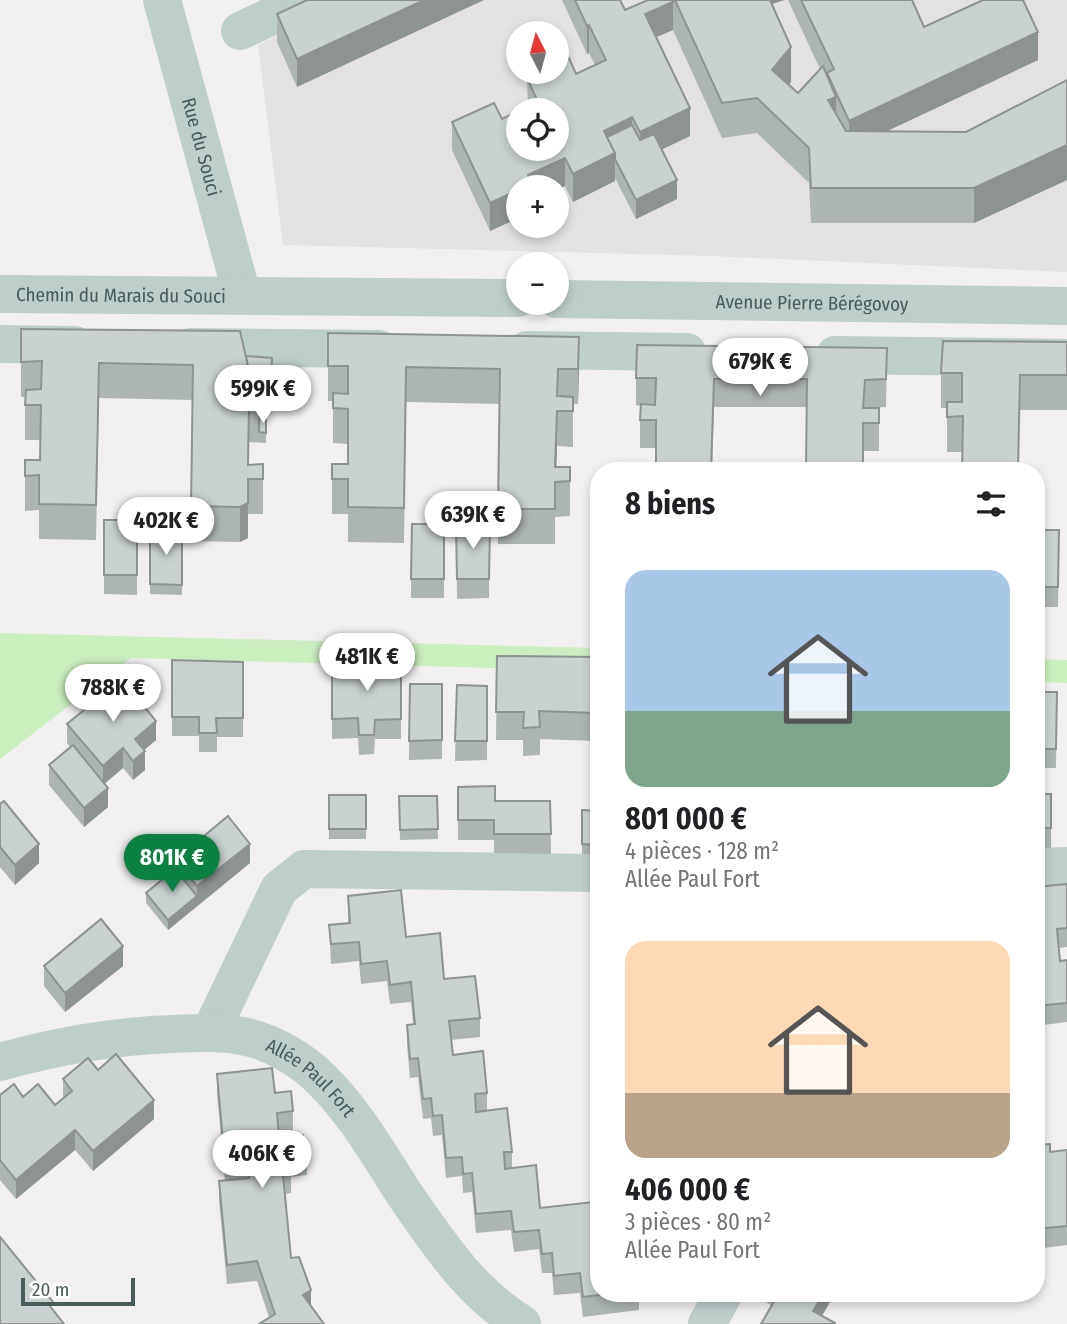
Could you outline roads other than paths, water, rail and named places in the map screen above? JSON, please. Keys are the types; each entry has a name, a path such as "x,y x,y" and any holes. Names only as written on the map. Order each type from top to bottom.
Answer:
{"street":[{"name":"Rue du Souci","path":"162,0 242,295"},
{"path":"240,31 306,0"},
{"name":"Chemin du Marais du Souci","path":"0,294 242,295"},
{"path":"242,295 506,299"},
{"path":"298,348 301,296"},
{"name":"Avenue Pierre Bérégovoy","path":"569,299 1067,306"},
{"path":"0,344 105,346"},
{"path":"158,346 417,349"},
{"path":"499,350 719,353"},
{"path":"802,354 1067,358"},
{"path":"1045,867 1067,866"},
{"path":"210,1033 279,889 304,869 590,873"},
{"name":"Allée Paul Fort","path":"0,1062 43,1049 143,1035 210,1033 244,1036 274,1047 320,1077 345,1105 445,1254 475,1288 522,1324"},
{"path":"707,1324 719,1302"}]}
